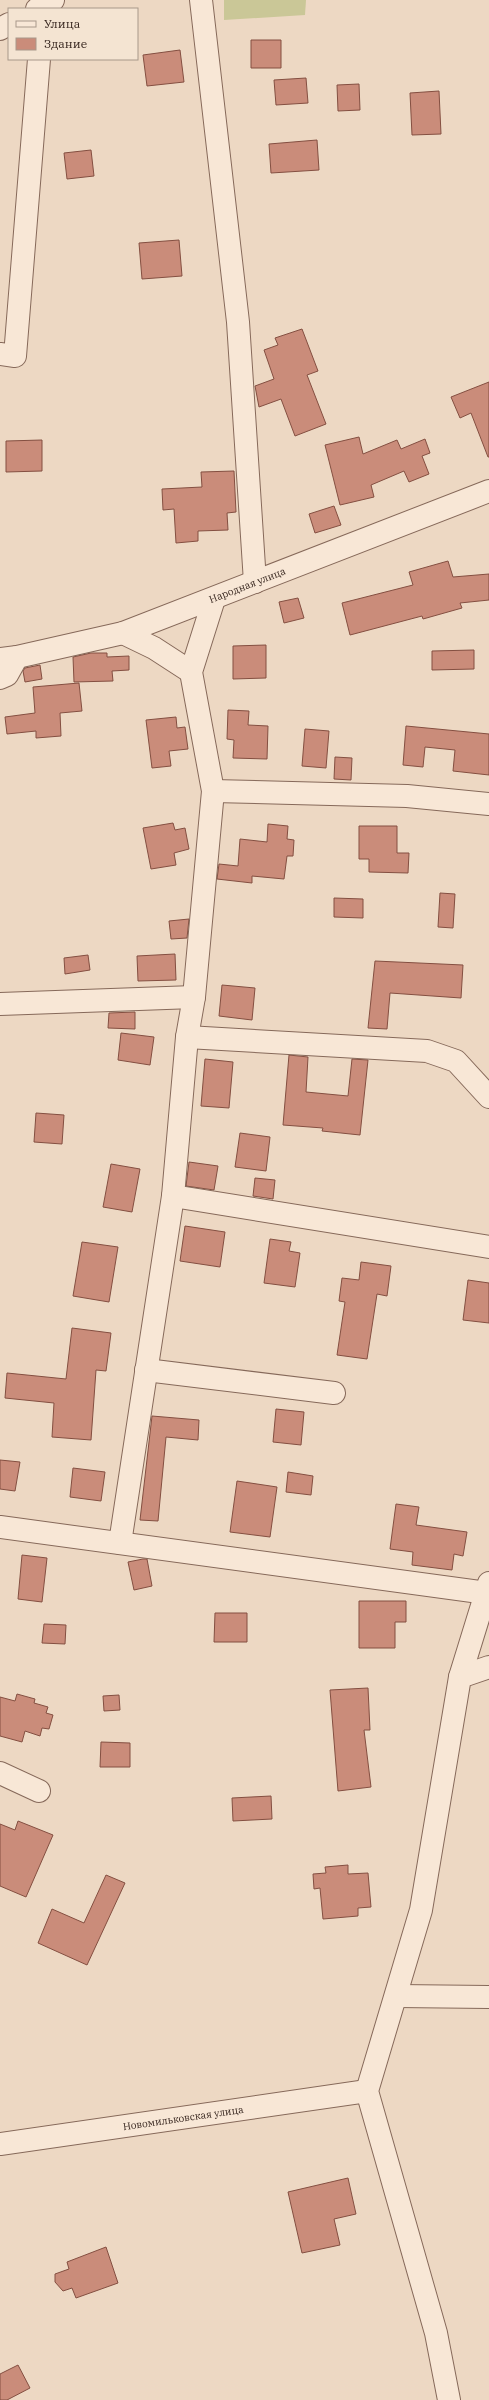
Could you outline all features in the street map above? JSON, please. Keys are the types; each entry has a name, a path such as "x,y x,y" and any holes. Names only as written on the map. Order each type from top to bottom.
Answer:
{"street":[{"path":"201,0 238,322 255,582"},
{"path":"0,354 15,356 39,60"},
{"name":"Народная улица","path":"8,658 123,633 214,599 489,491"},
{"path":"120,1542 172,1196 187,1037 194,997 213,791 191,672 214,599"},
{"path":"123,633 154,648 191,672"},
{"path":"0,678 7,676 8,658"},
{"path":"213,791 408,796 489,804"},
{"path":"0,1004 194,997"},
{"path":"187,1037 428,1051 456,1061 489,1097"},
{"path":"172,1196 489,1247"},
{"path":"146,1370 334,1393"},
{"path":"0,1527 488,1588 474,1672 421,1910 397,1996 367,2091 436,2333 449,2400"},
{"path":"0,1773 39,1791"},
{"path":"397,1996 489,1997"},
{"name":"Новомильковская улица","path":"0,2144 367,2091"}],"shaded area":[{"path":"224,0 306,0 305,15 224,20"}],"building":[{"path":"251,40 281,40 281,68 251,68"},
{"path":"180,50 184,82 147,86 143,55"},
{"path":"306,78 308,103 276,105 274,80"},
{"path":"359,84 360,110 338,111 337,85"},
{"path":"439,91 441,134 412,135 410,93"},
{"path":"317,140 319,170 271,173 269,144"},
{"path":"91,150 94,176 67,179 64,153"},
{"path":"179,240 182,276 142,279 139,243"},
{"path":"302,329 318,371 307,375 326,424 295,436 281,399 259,407 255,386 274,379 264,350 278,345 275,338"},
{"path":"489,382 488,457 471,413 460,418 451,397"},
{"path":"359,437 363,454 397,440 401,449 425,439 430,453 422,456 429,474 409,482 404,471 371,485 374,497 340,505 325,445"},
{"path":"42,440 42,471 6,472 6,441"},
{"path":"234,471 236,512 227,513 228,530 198,531 198,541 176,543 174,509 163,510 162,489 202,487 201,472"},
{"path":"334,506 341,525 315,533 309,514"},
{"path":"448,561 453,577 489,574 489,600 460,603 462,608 423,619 422,616 350,635 342,603 413,585 409,572"},
{"path":"298,598 304,618 284,623 279,602"},
{"path":"266,645 266,678 233,679 233,646"},
{"path":"474,650 474,669 432,670 432,651"},
{"path":"91,653 107,653 107,657 129,656 129,670 112,671 113,681 74,682 73,657"},
{"path":"40,665 42,679 25,682 23,671 25,668"},
{"path":"79,683 82,711 60,713 61,736 36,738 36,731 7,734 5,717 35,713 33,687"},
{"path":"228,710 249,711 248,725 268,726 267,759 233,758 234,740 227,739"},
{"path":"176,717 177,728 185,727 188,749 169,751 171,766 152,768 146,720"},
{"path":"406,726 489,734 489,775 453,771 455,750 425,747 423,767 403,765"},
{"path":"305,729 329,731 326,768 302,766"},
{"path":"335,757 352,758 351,780 334,779"},
{"path":"173,823 175,830 185,828 189,849 174,853 176,865 151,869 143,828"},
{"path":"268,824 288,826 287,839 294,840 293,856 287,856 284,879 252,876 252,883 217,879 219,864 238,866 240,839 267,842"},
{"path":"359,826 397,826 397,853 409,853 408,873 369,872 369,859 359,859"},
{"path":"440,893 455,894 453,928 438,927"},
{"path":"334,898 363,899 363,918 334,917"},
{"path":"189,919 187,938 171,939 169,921"},
{"path":"175,954 176,980 138,981 137,956"},
{"path":"88,955 90,970 65,974 64,958"},
{"path":"375,961 463,965 461,998 390,993 387,1029 368,1028"},
{"path":"222,985 255,988 252,1020 219,1016"},
{"path":"135,1012 135,1029 108,1028 109,1013"},
{"path":"121,1033 154,1037 150,1065 118,1060"},
{"path":"289,1055 308,1057 306,1092 348,1096 352,1059 368,1060 360,1135 322,1131 323,1128 283,1125"},
{"path":"205,1059 233,1062 229,1108 201,1106"},
{"path":"36,1113 64,1115 62,1144 34,1142"},
{"path":"240,1133 270,1137 266,1171 235,1167"},
{"path":"189,1162 218,1166 214,1190 186,1186"},
{"path":"111,1164 140,1169 132,1212 103,1207"},
{"path":"255,1178 275,1180 273,1199 253,1196"},
{"path":"185,1226 225,1232 220,1267 180,1261"},
{"path":"270,1239 291,1242 289,1251 300,1253 295,1287 264,1283"},
{"path":"82,1242 118,1247 109,1302 73,1296"},
{"path":"361,1262 391,1266 387,1296 377,1294 367,1359 337,1355 345,1302 339,1301 342,1278 359,1280"},
{"path":"468,1280 489,1283 489,1323 463,1320"},
{"path":"72,1328 111,1333 106,1371 96,1370 91,1440 52,1437 54,1403 5,1398 7,1373 66,1379"},
{"path":"276,1409 304,1412 301,1445 273,1442"},
{"path":"152,1416 199,1420 198,1440 166,1437 158,1521 140,1520"},
{"path":"0,1460 20,1462 15,1491 0,1489"},
{"path":"73,1468 105,1472 101,1501 70,1497"},
{"path":"288,1472 313,1476 311,1495 286,1492"},
{"path":"237,1481 277,1487 270,1537 230,1532"},
{"path":"396,1504 419,1507 416,1525 467,1532 463,1556 454,1554 452,1570 412,1565 413,1552 390,1549"},
{"path":"22,1555 47,1558 42,1602 18,1599"},
{"path":"147,1559 152,1586 134,1590 128,1562"},
{"path":"359,1601 406,1601 406,1622 395,1622 395,1648 359,1648"},
{"path":"215,1613 247,1613 247,1642 214,1642"},
{"path":"44,1624 66,1625 65,1644 42,1643"},
{"path":"368,1688 370,1730 364,1730 371,1787 338,1791 330,1690"},
{"path":"17,1694 35,1699 34,1703 48,1707 46,1713 53,1715 49,1729 42,1728 40,1736 25,1731 22,1742 0,1736 0,1697 15,1701"},
{"path":"119,1695 120,1710 104,1711 103,1696"},
{"path":"101,1742 130,1743 130,1767 100,1767"},
{"path":"271,1796 272,1819 233,1821 232,1798"},
{"path":"18,1821 53,1835 26,1897 0,1886 0,1824 15,1830"},
{"path":"348,1865 348,1874 368,1873 371,1907 358,1908 358,1916 323,1919 320,1888 314,1889 313,1874 326,1873 325,1867"},
{"path":"106,1875 125,1883 87,1965 38,1943 52,1909 84,1923"},
{"path":"348,2178 356,2214 334,2219 340,2245 302,2253 288,2192"},
{"path":"106,2247 118,2283 76,2298 72,2288 63,2291 55,2282 55,2274 69,2269 67,2262"},
{"path":"18,2365 30,2388 7,2400 0,2400 0,2374"}]}
